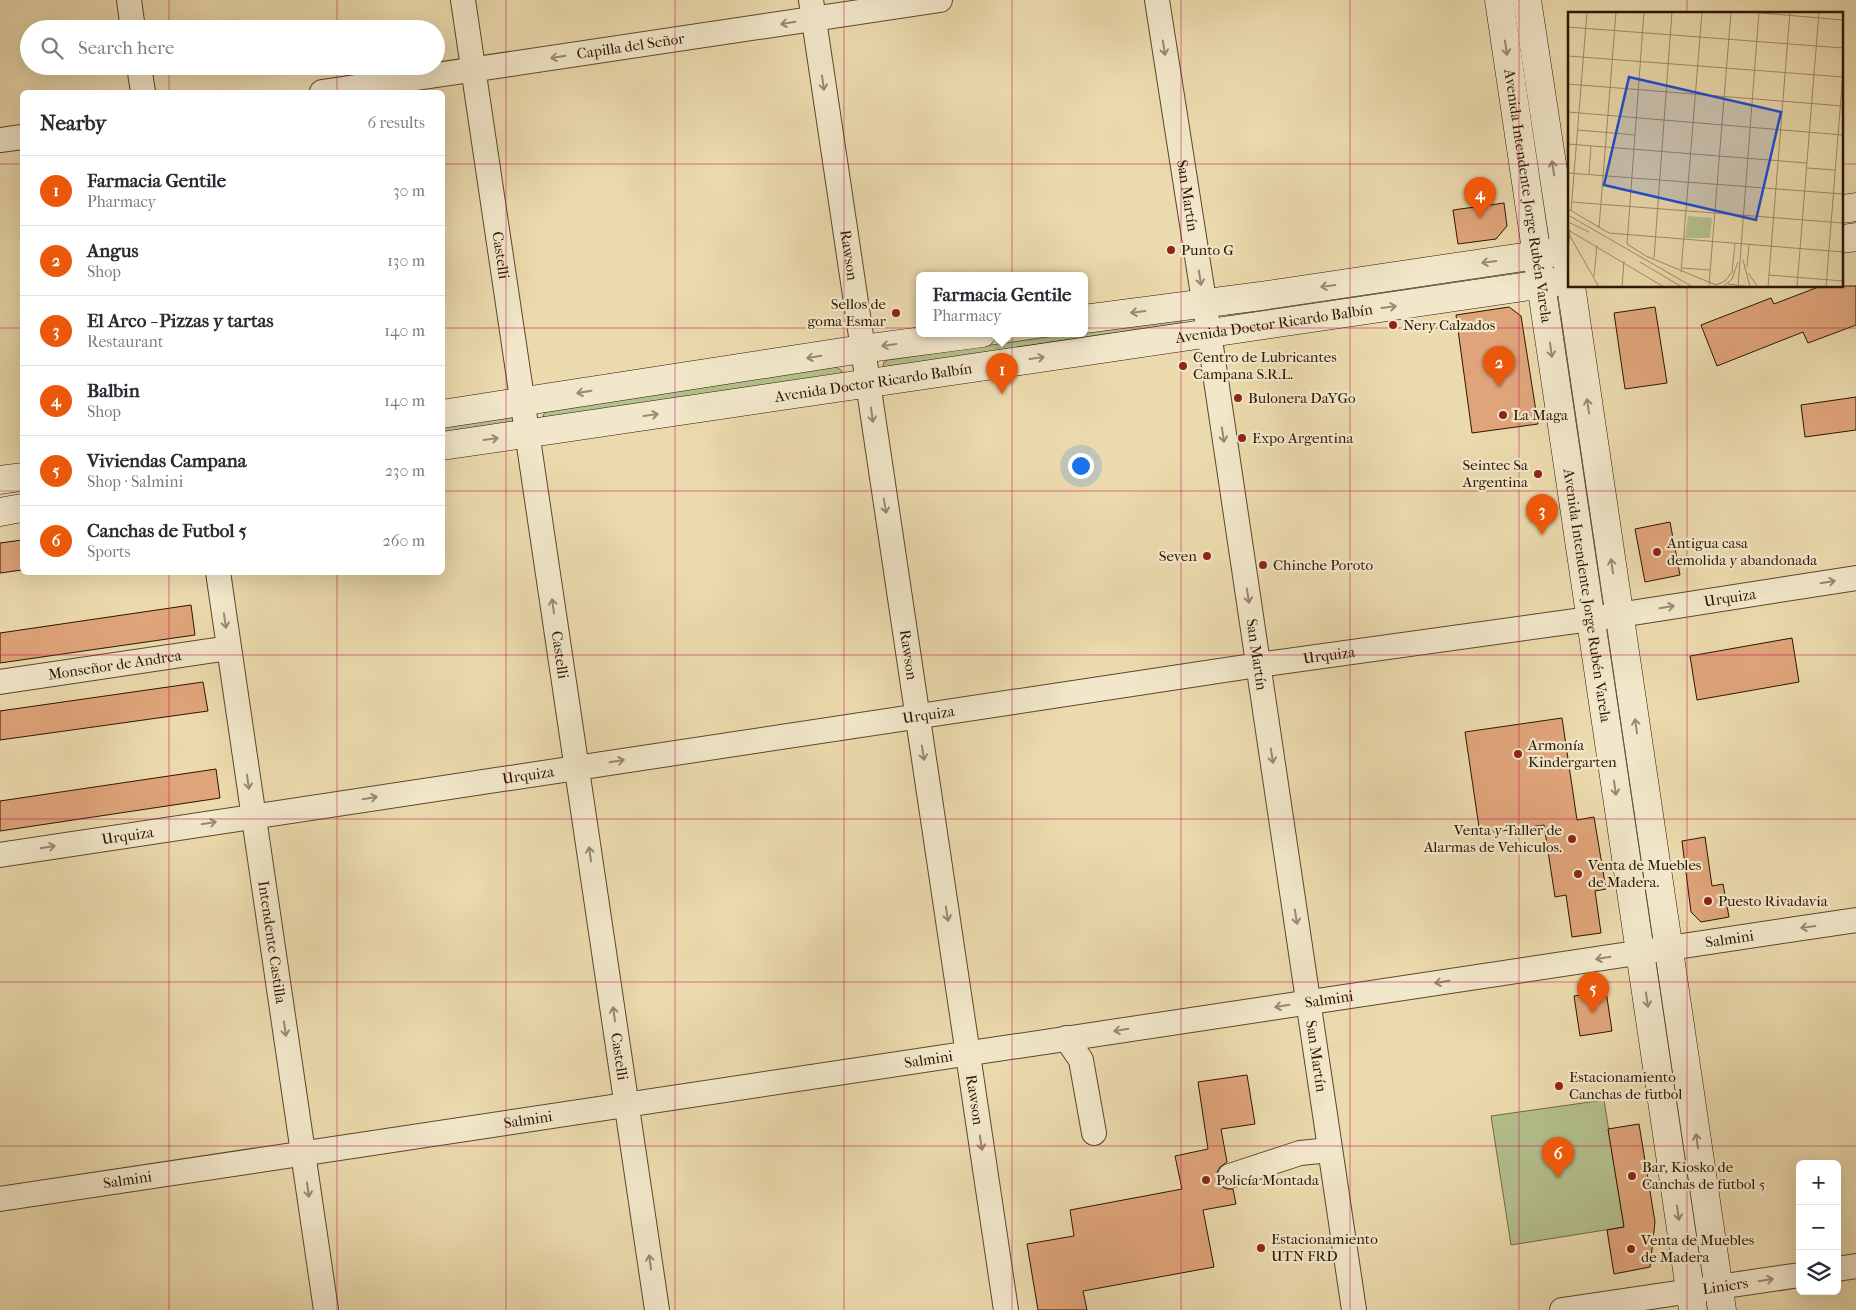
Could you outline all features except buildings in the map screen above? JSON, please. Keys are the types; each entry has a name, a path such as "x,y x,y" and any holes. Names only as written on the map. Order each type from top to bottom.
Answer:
{"main road":[{"name":"Avenida Intendente Jorge Rubén Varela","path":"1499,0 1691,1300"},
{"name":"Avenida Intendente Jorge Rubén Varela","path":"1527,0 1568,251"},
{"name":"Avenida Doctor Ricardo Balbín","path":"1088,318 1204,304 1568,251"},
{"name":"Avenida Doctor Ricardo Balbín","path":"445,446 1568,280"},
{"name":"Avenida Intendente Jorge Rubén Varela","path":"1571,288 1720,1298"},
{"path":"445,414 862,349 952,337"},
{"path":"0,480 20,477"},
{"path":"0,512 20,508"}],"street":[{"path":"129,0 132,20"},
{"name":"Castelli","path":"463,0 657,1310"},
{"name":"Capilla del Señor","path":"445,74 812,10 940,0"},
{"name":"San Martín","path":"1157,0 1209,333 1354,1310"},
{"name":"Rawson","path":"812,10 1006,1310"},
{"path":"140,75 143,90"},
{"name":"Capilla del Señor","path":"336,90 439,75"},
{"path":"0,140 20,137"},
{"name":"Intendente Castilla","path":"218,575 326,1310"},
{"name":"Urquiza","path":"0,854 1258,665 1619,615 1856,578"},
{"name":"Monseñor de Andrea","path":"0,682 229,648"},
{"name":"Salmini","path":"0,1199 1856,920"},
{"path":"1066,1038 1081,1060 1094,1133"},
{"path":"1230,1176 1300,1153 1330,1150"},
{"path":"1841,1268 1856,1266"},
{"name":"Liniers","path":"1562,1310 1720,1298 1796,1275"}],"green space":[{"path":"1520,266 1527,271 1526,275 1231,320 1228,316 1230,312"},
{"path":"1179,318 1181,321 1180,326 886,370 883,366 884,362 888,360 1047,337 1088,337 1088,331"},
{"path":"1562,319 1603,576 1599,579 1595,577 1558,321"},
{"path":"835,366 842,371 840,376 546,420 543,416 545,412"},
{"path":"511,417 513,420 512,425 445,437 445,425"},
{"path":"1604,1100 1624,1227 1511,1245 1491,1116"}],"place":[{"name":"Balbin","path":"1480,218"},
{"name":"Punto G","path":"1171,250"},
{"name":"Sellos de goma Esmar","path":"896,313"},
{"name":"Nery Calzados","path":"1393,325"},
{"name":"Centro de Lubricantes Campana S.R.L.","path":"1183,366"},
{"name":"Angus","path":"1499,387"},
{"name":"Farmacia Gentile","path":"1002,394"},
{"name":"Bulonera DaYGo","path":"1238,398"},
{"name":"La Maga","path":"1503,415"},
{"name":"Expo Argentina","path":"1242,438"},
{"name":"Seintec Sa Argentina","path":"1538,474"},
{"name":"El Arco - Pizzas y tartas","path":"1542,535"},
{"name":"Antigua casa demolida y abandonada","path":"1657,552"},
{"name":"Seven","path":"1207,556"},
{"name":"Chinche Poroto","path":"1263,565"},
{"name":"Armonía Kindergarten","path":"1518,754"},
{"name":"Venta y Taller de Alarmas de Vehiculos.","path":"1572,839"},
{"name":"Venta de Muebles de Madera.","path":"1578,874"},
{"name":"Puesto Rivadavia","path":"1708,901"},
{"name":"Viviendas Campana","path":"1593,1013"},
{"name":"Estacionamiento Canchas de futbol","path":"1559,1086"},
{"name":"Bar, Kiosko de Canchas de futbol 5","path":"1632,1176"},
{"name":"Canchas de Futbol 5","path":"1558,1178"},
{"name":"Policía Montada","path":"1206,1180"},
{"name":"Estacionamiento UTN FRD","path":"1261,1248"},
{"name":"Venta de Muebles de Madera","path":"1631,1249"}]}
